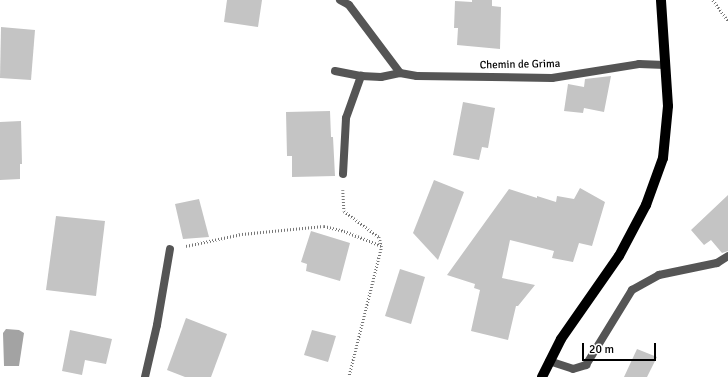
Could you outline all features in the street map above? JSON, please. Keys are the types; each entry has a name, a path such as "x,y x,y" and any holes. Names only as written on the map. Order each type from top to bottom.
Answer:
{"main road":[{"path":"542,377 561,338 619,256 646,205 663,158 668,106 661,0"}],"lane":[{"path":"340,0 349,5 400,73"},
{"name":"Chemin de Grima","path":"335,71 361,76 381,77 400,73 417,76 552,78 639,64 665,65"},
{"path":"343,174 346,118 361,76"},
{"path":"145,377 157,325 170,248"},
{"path":"549,361 573,369 586,365 632,290 659,275 717,263 728,256"}],"path":[{"path":"713,0 728,21"},
{"path":"343,174 344,211 379,238 382,246 349,377"},
{"path":"170,248 242,234 324,226 344,230 382,246"}],"shaded area":[{"path":"6,329 19,330 24,333 19,366 4,366 3,333"}],"building":[{"path":"227,0 262,0 258,27 224,22"},
{"path":"472,0 492,0 492,6 501,7 500,49 457,45 458,28 454,28 455,1 472,2"},
{"path":"1,27 35,30 31,80 0,78"},
{"path":"611,76 604,112 584,108 583,113 564,111 568,84 584,87 585,79"},
{"path":"463,102 495,108 488,148 482,147 479,160 453,155"},
{"path":"330,111 335,176 292,177 292,156 287,156 286,112"},
{"path":"21,121 22,164 20,164 20,179 0,180 0,122"},
{"path":"434,180 464,192 438,260 413,233"},
{"path":"580,188 605,202 592,246 579,243 573,262 552,258 554,251 510,240 502,278 535,285 518,306 516,306 508,340 471,331 480,290 474,288 475,284 447,275 509,189 537,198 537,196 556,202 557,196 574,199"},
{"path":"728,195 728,251 722,253 711,240 704,245 691,230"},
{"path":"199,199 209,237 183,239 175,204"},
{"path":"56,216 105,221 96,296 46,290"},
{"path":"311,231 350,243 340,281 306,271 307,264 301,262"},
{"path":"400,269 425,277 411,324 385,316"},
{"path":"186,318 227,334 211,377 185,377 167,370"},
{"path":"70,330 112,339 106,364 85,360 82,375 62,371"},
{"path":"312,330 336,336 328,362 304,355"},
{"path":"637,349 657,357 647,377 624,377"}]}
